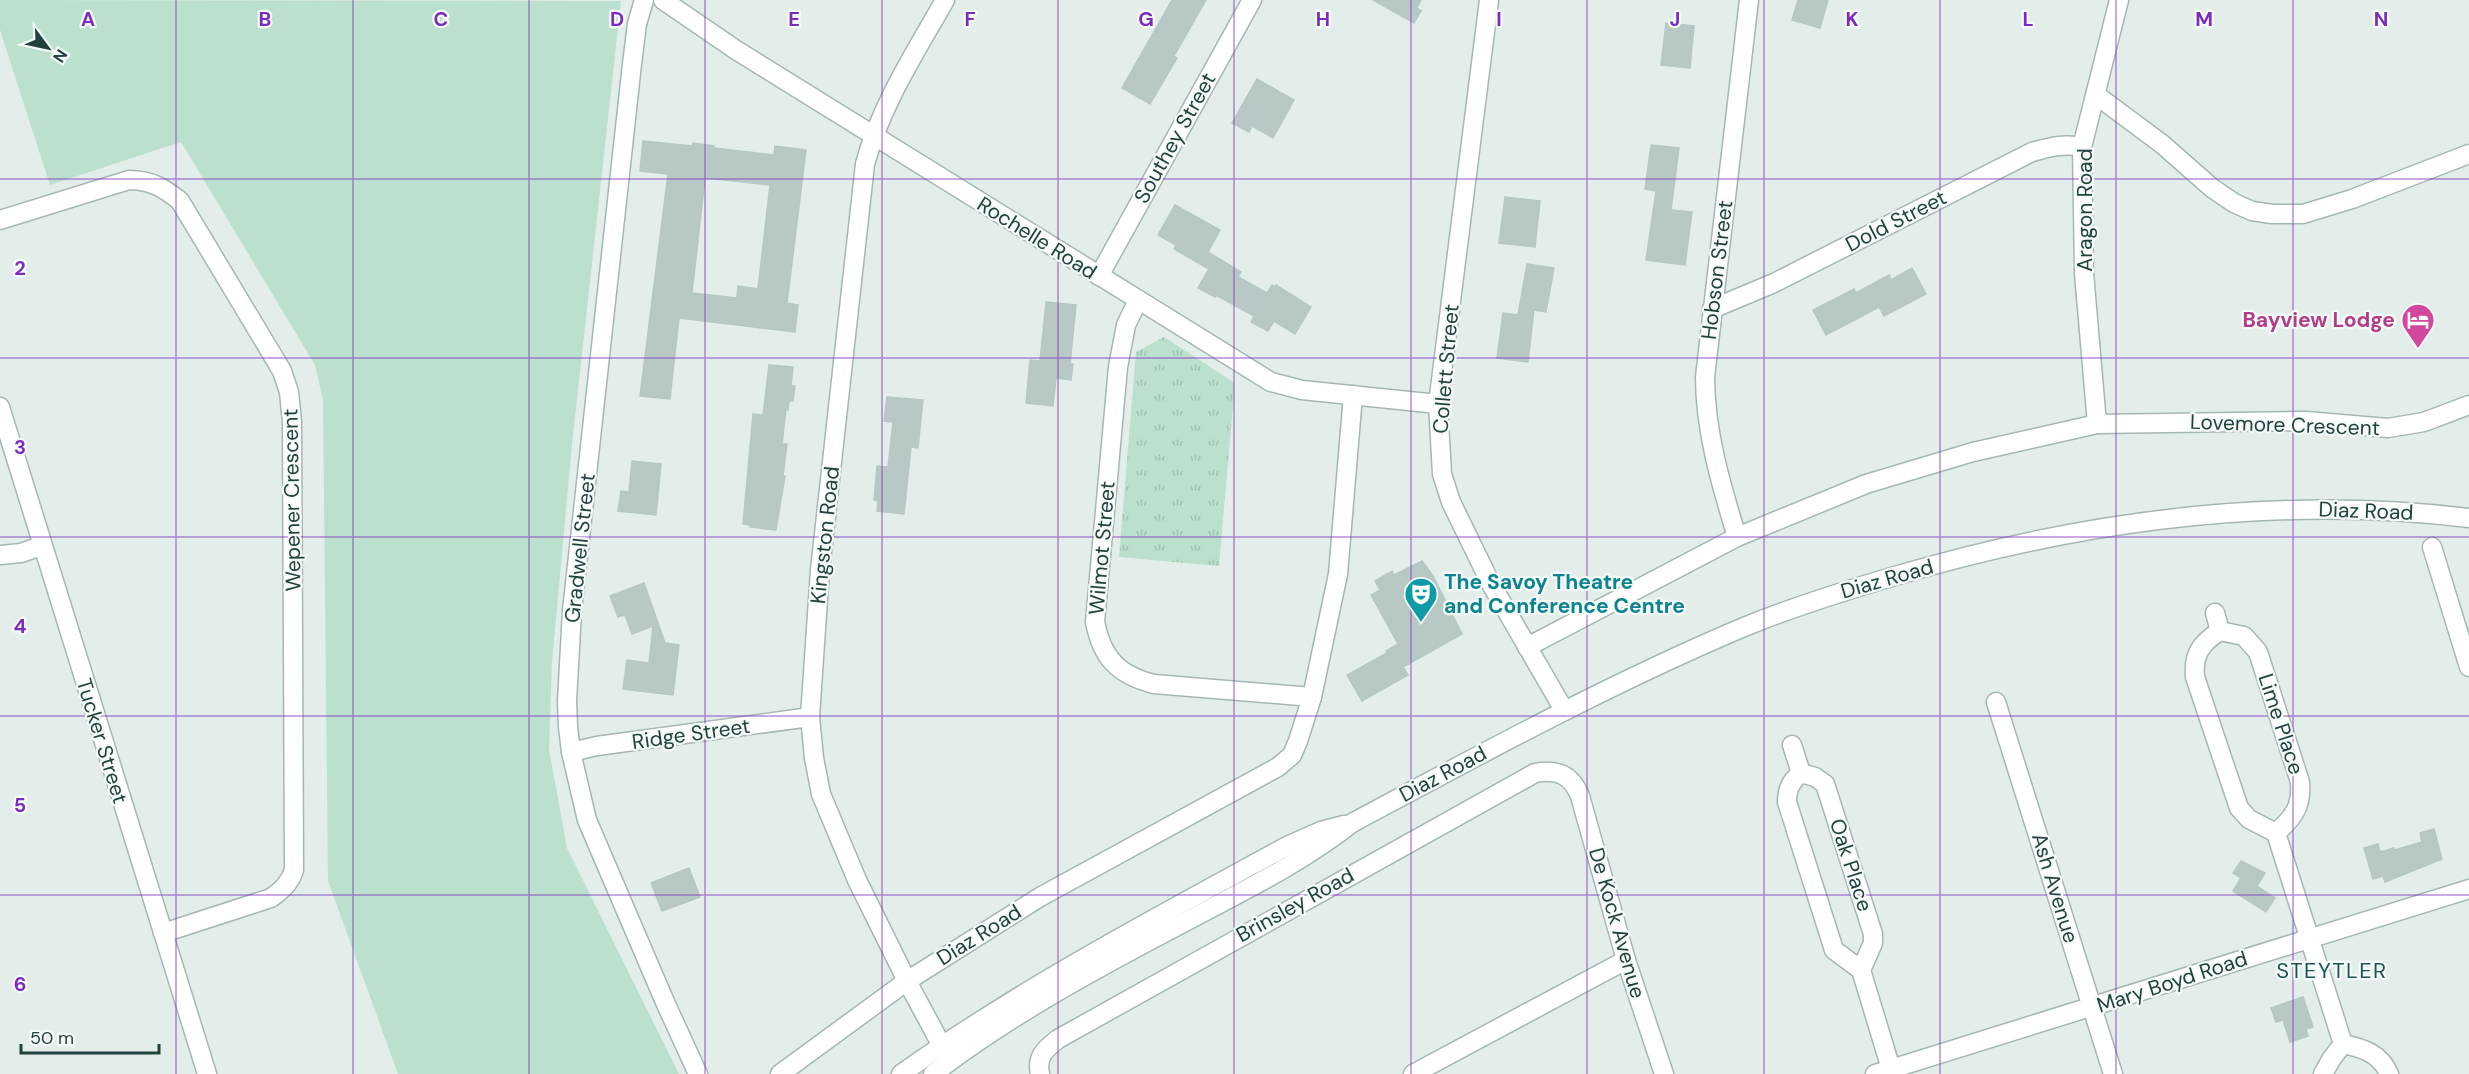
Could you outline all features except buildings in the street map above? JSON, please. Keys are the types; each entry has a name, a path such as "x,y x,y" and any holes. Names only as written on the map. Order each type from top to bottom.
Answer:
{"street":[{"name":"Gradwell Street","path":"644,0 637,24 632,64 572,611 567,700 571,752 587,820 698,1074"},
{"name":"Rochelle Road","path":"663,0 736,50 1271,382 1302,390 1438,404"},
{"name":"Kingston Road","path":"945,0 894,90 873,136 865,164 820,570 810,717 814,758 821,794 857,880 946,1053"},
{"name":"Southey Street","path":"1099,276 1252,0"},
{"name":"Collett Street","path":"1489,0 1438,404 1442,474 1450,502 1491,584 1564,710"},
{"name":"Hobson Street","path":"1737,537 1722,488 1705,402 1712,309 1749,0"},
{"name":"Aragon Road","path":"2097,424 2084,273 2082,147 2119,0"},
{"path":"2096,95 2162,144 2212,188 2234,203 2252,211 2272,214 2303,214 2469,154"},
{"name":"Dold Street","path":"1712,309 1774,283 2032,152 2056,145 2071,144 2082,147"},
{"name":"Wepener Crescent","path":"0,220 129,180 146,180 165,189 180,201 282,370 289,392 292,434 294,870 283,889 271,898 162,933"},
{"name":"Wilmot Street","path":"1138,300 1126,325 1118,367 1095,621 1099,641 1118,669 1133,679 1144,682 1245,693 1312,697"},
{"path":"1312,697 1338,574 1353,395"},
{"name":"Lovemore Crescent","path":"2097,424 2306,421 2388,428 2424,422 2469,405"},
{"name":"Tucker Street","path":"0,407 207,1074"},
{"path":"1527,647 1737,537 1866,484 1909,469 1983,449 2097,424"},
{"name":"Diaz Road","path":"901,1074 946,1053 973,1044 1093,973 1289,867 1326,844 1352,823 1564,710 1672,658 1826,596 1994,548 2046,537 2152,521 2319,508 2392,511 2469,518"},
{"path":"0,555 21,553 42,546"},
{"path":"2432,547 2469,667"},
{"path":"2215,613 2220,631 2205,641 2198,651 2194,665 2195,677 2239,808 2249,819 2276,833 2343,1044"},
{"name":"Lime Place","path":"2220,631 2244,636 2258,652 2300,782 2301,797 2296,812 2276,833"},
{"name":"Diaz Road","path":"780,1074 907,981 1040,897 1286,762 1296,749 1312,697"},
{"name":"Ash Avenue","path":"1996,702 2113,1074"},
{"name":"Ridge Street","path":"571,752 597,746 810,717"},
{"path":"1792,745 1801,773"},
{"name":"Brinsley Road","path":"1040,1069 1043,1050 1058,1039 1535,773 1554,771 1565,775"},
{"name":"Oak Place","path":"1801,773 1815,777 1825,784 1873,934 1873,943 1861,970 1834,950 1787,802 1790,784 1801,773"},
{"name":"De Kock Avenue","path":"1565,775 1576,785 1580,796 1626,960 1664,1074"},
{"name":"Mary Boyd Road","path":"1883,1072 2469,889"},
{"path":"1413,1074 1626,960"},
{"path":"1861,970 1883,1072"},
{"path":"2323,1074 2343,1044"},
{"path":"2343,1044 2369,1052 2384,1063 2389,1074"},
{"name":"Diaz Road","path":"933,1074 946,1053"}],"green space":[{"path":"0,0 621,1 572,444 552,662 549,749 567,848 679,1074 398,1074 328,881 323,400 315,365 181,142 50,185 0,30"},
{"path":"1164,337 1235,383 1219,566 1119,557 1136,352"}],"place":[{"name":"Bayview Lodge","path":"2418,349"},
{"name":"The Savoy Theatre and Conference Centre","path":"1421,623"}],"district":[{"name":"STEYTLER","path":"2332,970"}]}
